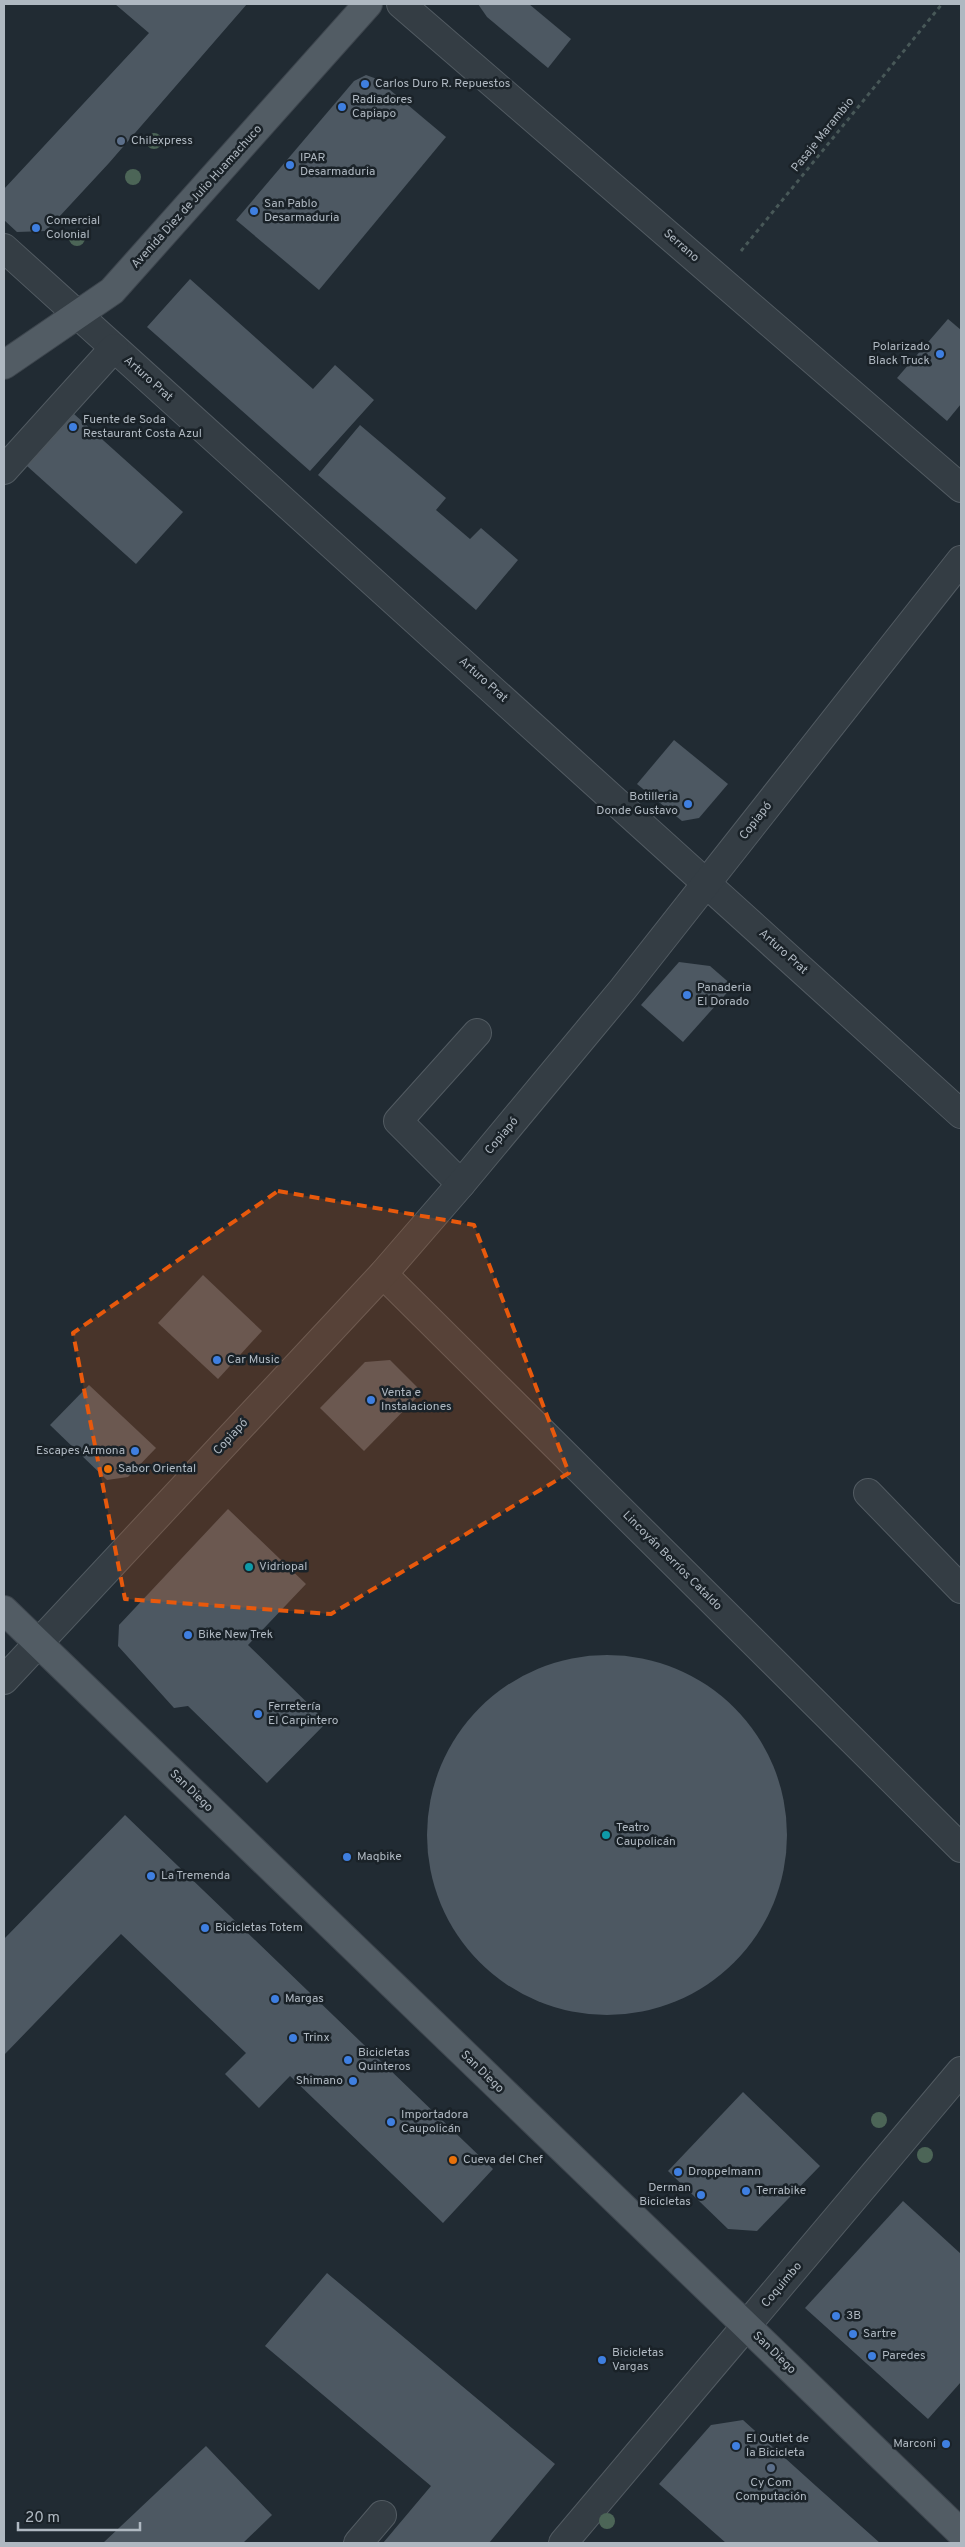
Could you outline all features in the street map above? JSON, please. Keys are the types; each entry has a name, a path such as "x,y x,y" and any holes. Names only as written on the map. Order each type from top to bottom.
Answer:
{"main road":[{"name":"Avenida Diez de Julio Huamachuco","path":"4,365 112,291 368,4"},
{"name":"San Diego","path":"4,1610 961,2533"}],"street":[{"name":"Serrano","path":"401,4 961,488"},
{"name":"Arturo Prat","path":"4,248 707,882 961,1114"},
{"path":"4,470 114,348"},
{"name":"Copiapó","path":"4,1680 383,1274 461,1184 556,1071 961,560"},
{"path":"461,1184 398,1121 477,1033"},
{"name":"Lincoyán Berríos Cataldo","path":"383,1274 961,1848"},
{"path":"868,1493 961,1589"},
{"name":"Coquimbo","path":"563,2543 961,2071"},
{"path":"358,2543 382,2515"}],"path":[{"name":"Pasaje Marambio","path":"718,278 942,4"}],"highlighted area":[{"path":"278,1191 474,1225 569,1473 331,1614 125,1599 73,1333"}],"building":[{"path":"115,4 247,4 109,163 46,231 17,232 4,220 4,189 149,33"},
{"path":"478,4 529,4 571,39 548,68 487,17"},
{"path":"366,75 377,79 446,137 319,290 236,220 354,81"},
{"path":"190,279 313,389 335,365 374,400 310,471 147,327"},
{"name":"Polarizado Black Truck","path":"948,319 961,330 961,404 947,421 897,378"},
{"path":"74,414 183,512 136,564 27,466"},
{"path":"360,425 446,498 436,510 470,539 481,528 518,560 476,610 318,475"},
{"path":"674,740 728,784 699,818 682,821 637,784"},
{"name":"Panaderia El Dorado","path":"679,962 710,966 733,986 683,1042 641,1005"},
{"path":"203,1275 262,1331 218,1379 158,1323"},
{"name":"Venta e Instalaciones","path":"390,1360 422,1392 364,1451 320,1408 365,1362"},
{"path":"89,1385 156,1448 128,1477 107,1480 50,1425"},
{"path":"228,1509 306,1584 248,1645 327,1722 267,1783 188,1706 174,1708 118,1646 119,1625"},
{"name":"Teatro Caupolicán","path":"607,1655 642,1659 676,1669 707,1685 734,1708 757,1735 773,1766 783,1800 787,1835 783,1870 773,1904 757,1935 734,1962 707,1985 676,2001 642,2011 607,2015 572,2011 538,2001 507,1985 480,1962 457,1935 441,1904 431,1870 427,1835 431,1800 441,1766 457,1735 480,1708 507,1685 538,1669 572,1659"},
{"path":"125,1815 493,2169 443,2223 290,2076 259,2108 225,2074 246,2053 121,1934 4,2055 4,1939"},
{"path":"743,2092 820,2166 757,2231 728,2229 668,2171"},
{"path":"903,2201 961,2254 961,2382 928,2419 805,2308"},
{"path":"327,2273 555,2464 489,2543 383,2543 431,2486 265,2346"},
{"path":"743,2420 880,2543 726,2543 659,2484 711,2425"},
{"path":"206,2446 272,2515 243,2543 103,2543"}],"place":[{"name":"Carlos Duro R. Repuestos","path":"365,84"},
{"name":"Radiadores Capiapo","path":"342,107"},
{"name":"Chilexpress","path":"121,141"},
{"name":"IPAR Desarmaduria","path":"290,165"},
{"name":"San Pablo Desarmaduria","path":"254,211"},
{"name":"Comercial Colonial","path":"36,228"},
{"name":"Polarizado Black Truck","path":"940,354"},
{"name":"Fuente de Soda Restaurant Costa Azul","path":"73,427"},
{"name":"Botilleria Donde Gustavo","path":"688,804"},
{"name":"Panaderia El Dorado","path":"687,995"},
{"name":"Car Music","path":"217,1360"},
{"name":"Venta e Instalaciones","path":"371,1400"},
{"name":"Escapes Armona","path":"135,1451"},
{"name":"Sabor Oriental","path":"108,1469"},
{"name":"Vidriopal","path":"249,1567"},
{"name":"Bike New Trek","path":"188,1635"},
{"name":"Ferretería El Carpintero","path":"258,1714"},
{"name":"Teatro Caupolicán","path":"606,1835"},
{"name":"Maqbike","path":"347,1857"},
{"name":"La Tremenda","path":"151,1876"},
{"name":"Bicicletas Totem","path":"205,1928"},
{"name":"Margas","path":"275,1999"},
{"name":"Trinx","path":"293,2038"},
{"name":"Bicicletas Quinteros","path":"348,2060"},
{"name":"Shimano","path":"353,2081"},
{"name":"Importadora Caupolicán","path":"391,2122"},
{"name":"Cueva del Chef","path":"453,2160"},
{"name":"Droppelmann","path":"678,2172"},
{"name":"Terrabike","path":"746,2191"},
{"name":"Derman Bicicletas","path":"701,2195"},
{"name":"3B","path":"836,2316"},
{"name":"Sartre","path":"853,2334"},
{"name":"Paredes","path":"872,2356"},
{"name":"Bicicletas Vargas","path":"602,2360"},
{"name":"Marconi","path":"946,2444"},
{"name":"El Outlet de la Bicicleta","path":"736,2446"},
{"name":"Cy Com Computación","path":"771,2468"}]}
